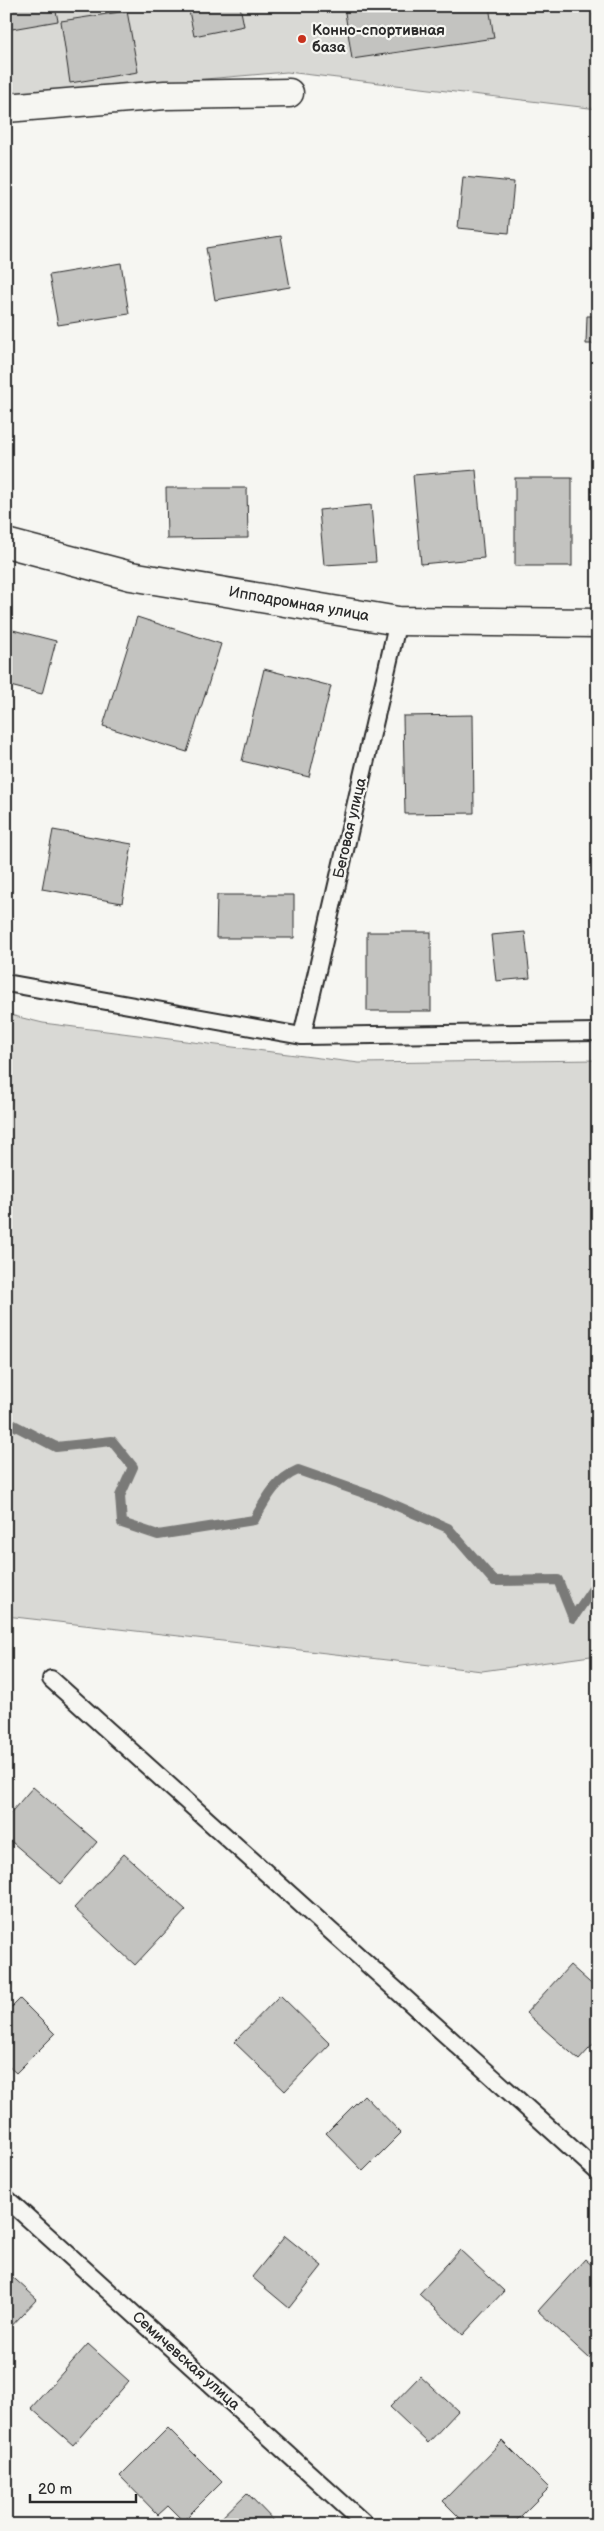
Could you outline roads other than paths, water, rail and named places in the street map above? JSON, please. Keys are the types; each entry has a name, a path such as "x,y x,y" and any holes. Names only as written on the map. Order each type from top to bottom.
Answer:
{"street":[{"path":"6,108 165,95 289,93"},
{"name":"Ипподромная улица","path":"6,543 131,576 398,621 598,623"}],"lane":[{"name":"Беговая улица","path":"302,1036 398,621"},
{"path":"6,983 302,1036 598,1032"},
{"path":"51,1679 598,2172"},
{"name":"Семичевская улица","path":"6,2198 366,2525"}],"waterway":[{"path":"6,1421 56,1447 112,1441 133,1467 120,1496 122,1523 158,1535 254,1520 277,1485 298,1470 381,1499 448,1528 494,1581 558,1580 573,1618 592,1590 598,1589"}],"place":[{"name":"Конно-спортивная база","path":"302,39"}]}
